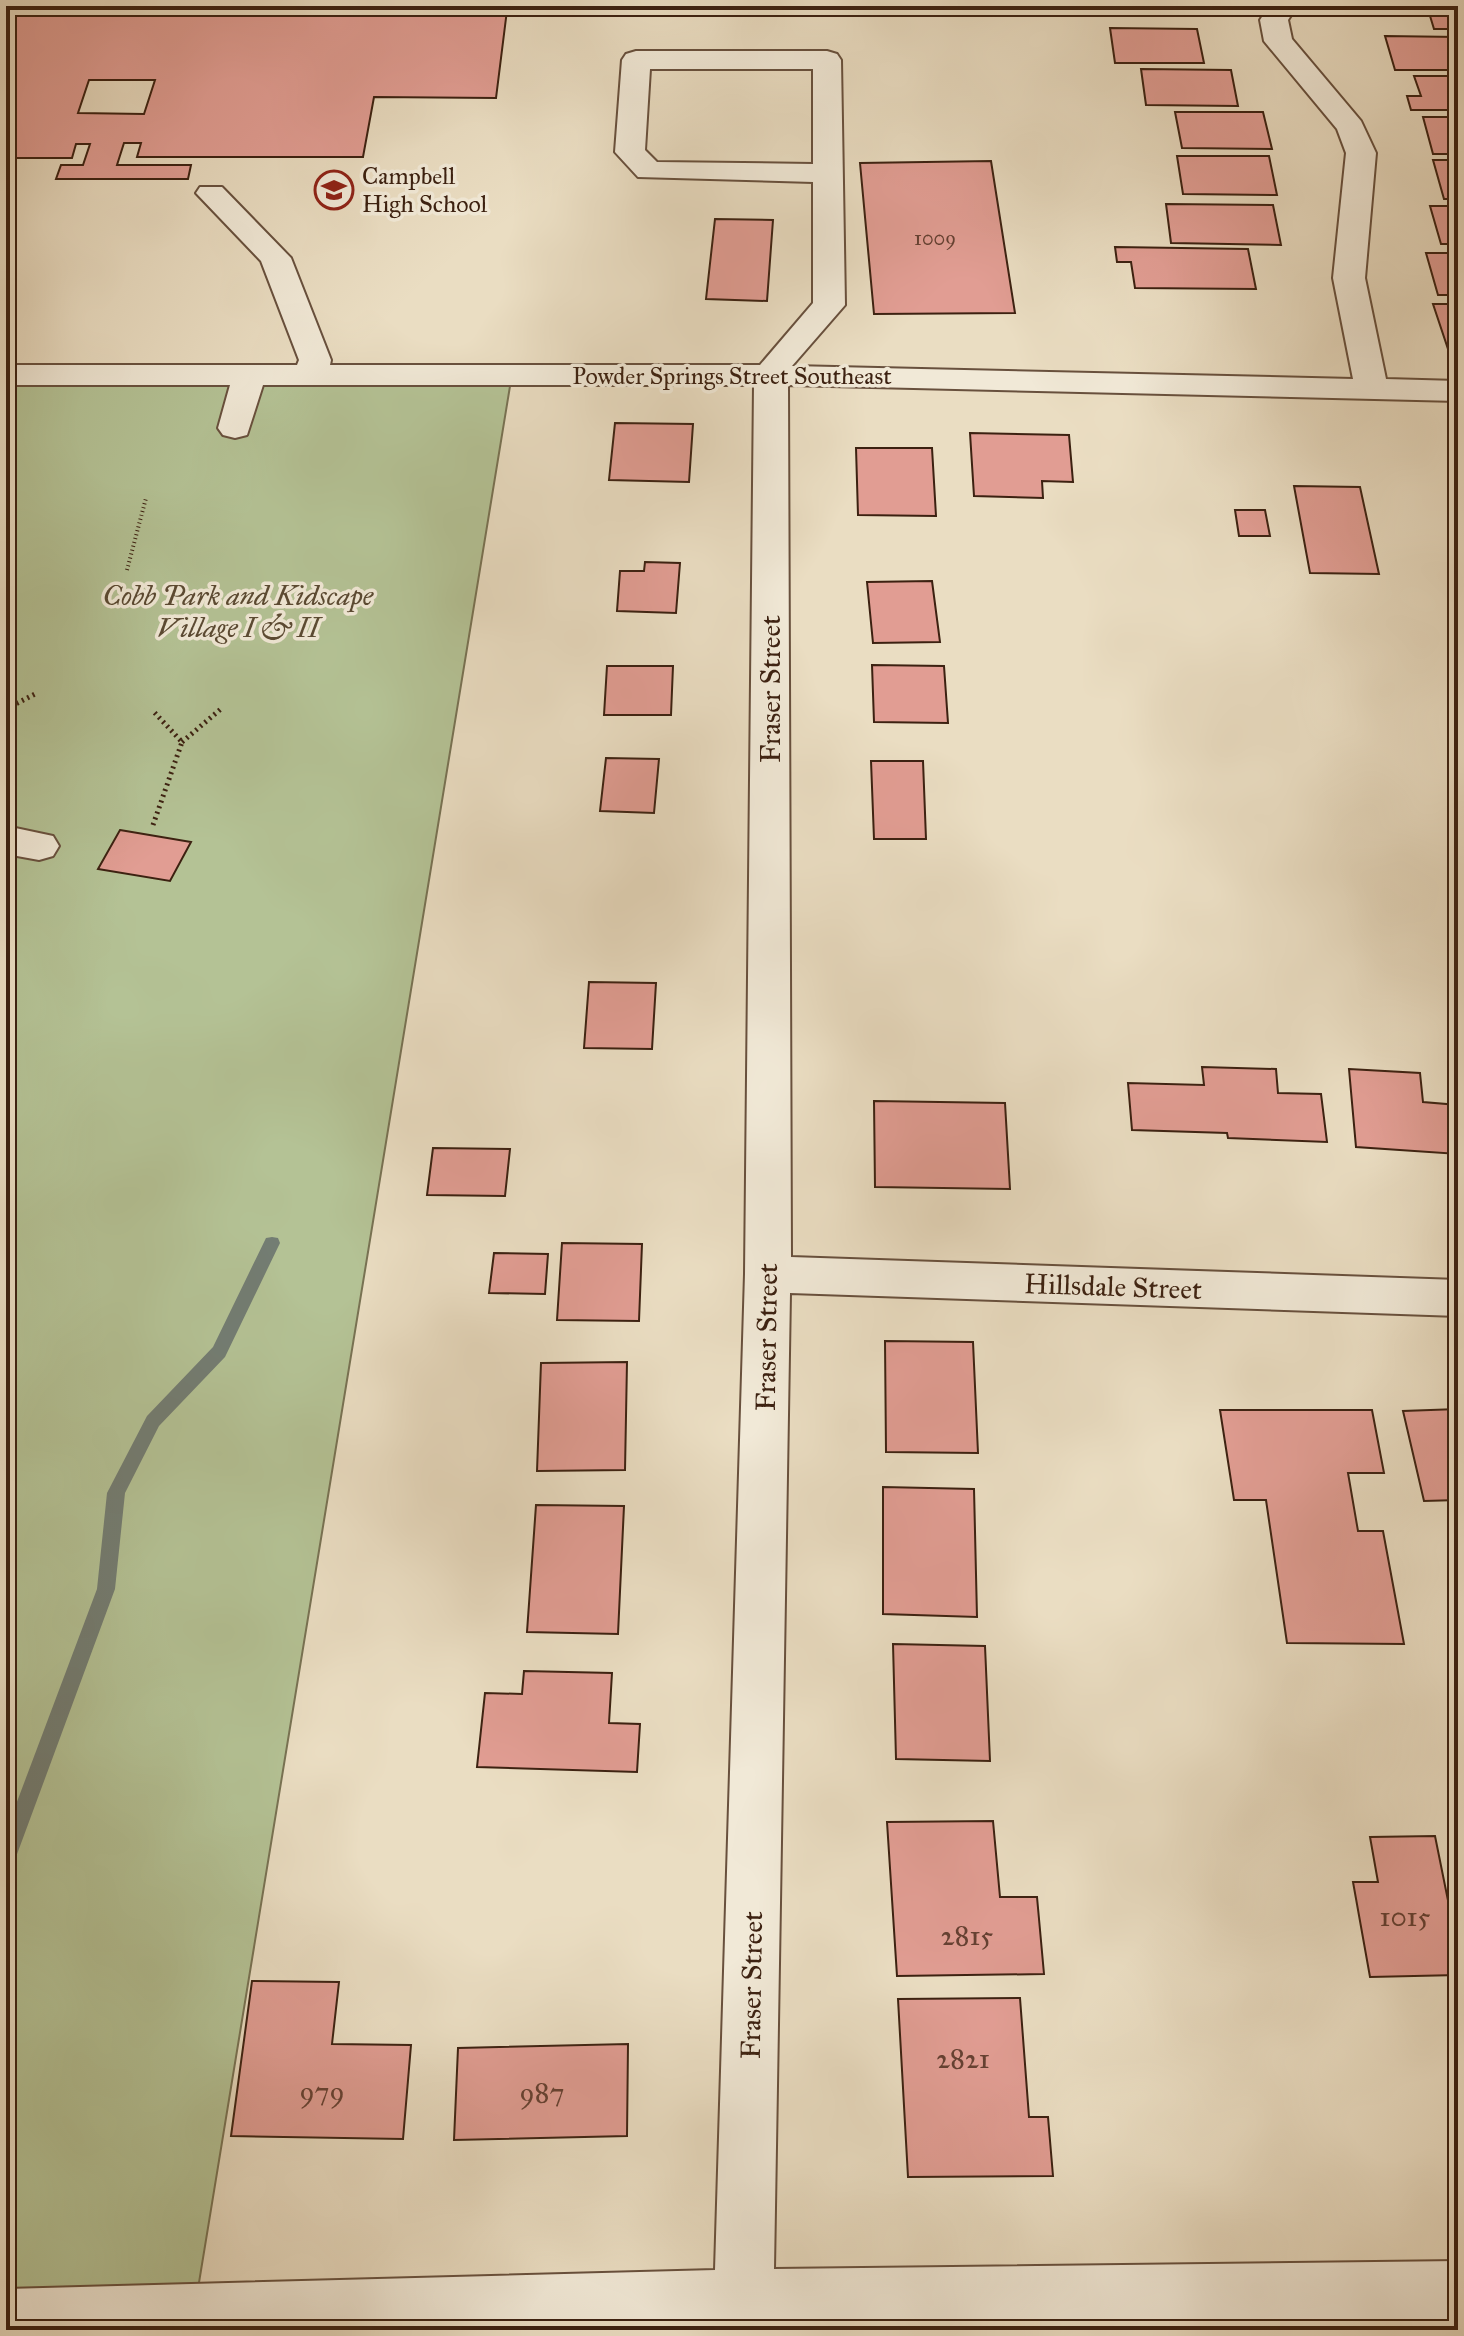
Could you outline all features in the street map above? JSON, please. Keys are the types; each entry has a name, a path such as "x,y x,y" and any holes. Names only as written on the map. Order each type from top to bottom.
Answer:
{"street":[{"path":"1283,6 1274,20 1278,41 1351,127 1361,153 1349,278 1371,387"},
{"path":"771,375 779,359 829,305 828,173 827,60 636,60 630,152 649,171 828,173"},
{"path":"211,193 275,258 315,360 312,373"},
{"path":"235,428 249,374"},
{"name":"Powder Springs Street Southeast","path":"6,375 771,375 1458,391"},
{"name":"Fraser Street","path":"744,2299 768,1274 771,375"},
{"name":"Hillsdale Street","path":"768,1274 1458,1298"},
{"path":"6,2319 744,2299 1458,2291"}],"path":[{"path":"127,570 146,498"},
{"path":"6,709 37,693"},
{"path":"153,825 182,742 222,708"},
{"path":"154,712 182,742"}],"green space":[{"name":"Cobb Park and Kidscape Village I & II","path":"512,374 194,2313 6,2319 6,378"}],"building":[{"name":"Campbell High School","path":"6,6 507,10 496,98 374,97 363,157 137,157 141,143 124,143 117,165 191,165 188,179 56,179 61,165 83,165 90,144 76,144 72,158 6,158","holes":["89,80 155,80 144,114 78,113"]},
{"path":"1427,6 1458,6 1458,29 1434,29"},
{"path":"1110,28 1197,29 1204,63 1115,63"},
{"path":"1385,36 1458,37 1458,70 1395,70"},
{"path":"1141,69 1231,70 1238,106 1146,105"},
{"path":"1414,76 1458,76 1458,110 1411,110 1407,96 1421,96"},
{"path":"1175,112 1263,112 1272,149 1182,148"},
{"path":"1423,117 1458,117 1458,154 1433,154"},
{"path":"1177,156 1269,156 1277,195 1183,194"},
{"path":"1433,160 1458,160 1458,199 1444,199"},
{"path":"991,161 1015,313 874,314 860,163"},
{"path":"1166,204 1273,205 1281,245 1171,243"},
{"path":"1430,206 1458,206 1458,244 1441,244"},
{"path":"715,219 773,220 767,301 706,299"},
{"path":"1115,247 1248,249 1256,289 1135,288 1131,262 1117,262"},
{"path":"1426,253 1458,253 1458,295 1438,295"},
{"path":"1433,304 1458,304 1458,349 1448,349"},
{"path":"615,423 693,424 689,482 609,480"},
{"path":"970,433 1069,435 1073,482 1042,481 1043,498 974,496"},
{"path":"856,448 932,448 936,516 858,515"},
{"path":"1294,486 1360,487 1379,574 1310,573"},
{"path":"1235,510 1265,510 1270,536 1239,536"},
{"path":"645,562 680,563 676,613 617,611 620,571 644,571"},
{"path":"932,581 940,642 873,643 867,582"},
{"path":"872,665 944,666 948,723 874,722"},
{"path":"607,666 673,666 671,715 604,715"},
{"path":"606,758 659,759 654,813 600,811"},
{"path":"871,761 923,761 926,839 874,839"},
{"path":"120,830 191,842 170,881 98,869"},
{"path":"589,982 656,983 652,1049 584,1048"},
{"path":"1202,1067 1276,1069 1278,1093 1321,1094 1327,1142 1228,1138 1227,1133 1132,1130 1128,1083 1204,1085"},
{"path":"1349,1069 1420,1073 1423,1102 1458,1105 1458,1154 1356,1147"},
{"path":"874,1101 1005,1103 1010,1189 875,1187"},
{"path":"433,1148 510,1149 505,1196 427,1195"},
{"path":"562,1243 642,1244 639,1321 557,1320"},
{"path":"494,1253 548,1254 545,1294 489,1293"},
{"path":"885,1341 973,1342 978,1453 886,1452"},
{"path":"627,1362 625,1470 537,1471 541,1363"},
{"path":"1458,1409 1458,1500 1424,1501 1403,1411"},
{"path":"1220,1410 1372,1410 1384,1473 1348,1473 1358,1531 1383,1531 1404,1644 1287,1643 1266,1500 1234,1500"},
{"path":"883,1487 974,1489 977,1617 883,1614"},
{"path":"536,1505 624,1506 618,1634 527,1632"},
{"path":"893,1644 985,1646 990,1761 896,1759"},
{"path":"524,1671 612,1673 609,1723 640,1724 637,1772 477,1767 485,1693 522,1694"},
{"path":"993,1821 1000,1897 1037,1897 1044,1974 897,1976 887,1822"},
{"path":"1435,1836 1458,1950 1458,1975 1370,1977 1353,1882 1378,1882 1370,1837"},
{"path":"252,1981 339,1982 332,2044 411,2045 403,2139 231,2136"},
{"path":"1020,1998 1029,2117 1048,2117 1053,2176 908,2177 898,1999"},
{"path":"628,2044 627,2136 454,2140 458,2048"}],"waterway":[{"path":"6,1857 106,1589 116,1493 153,1421 219,1352 272,1243"}],"place":[{"name":"Campbell High School","path":"334,190"}]}
